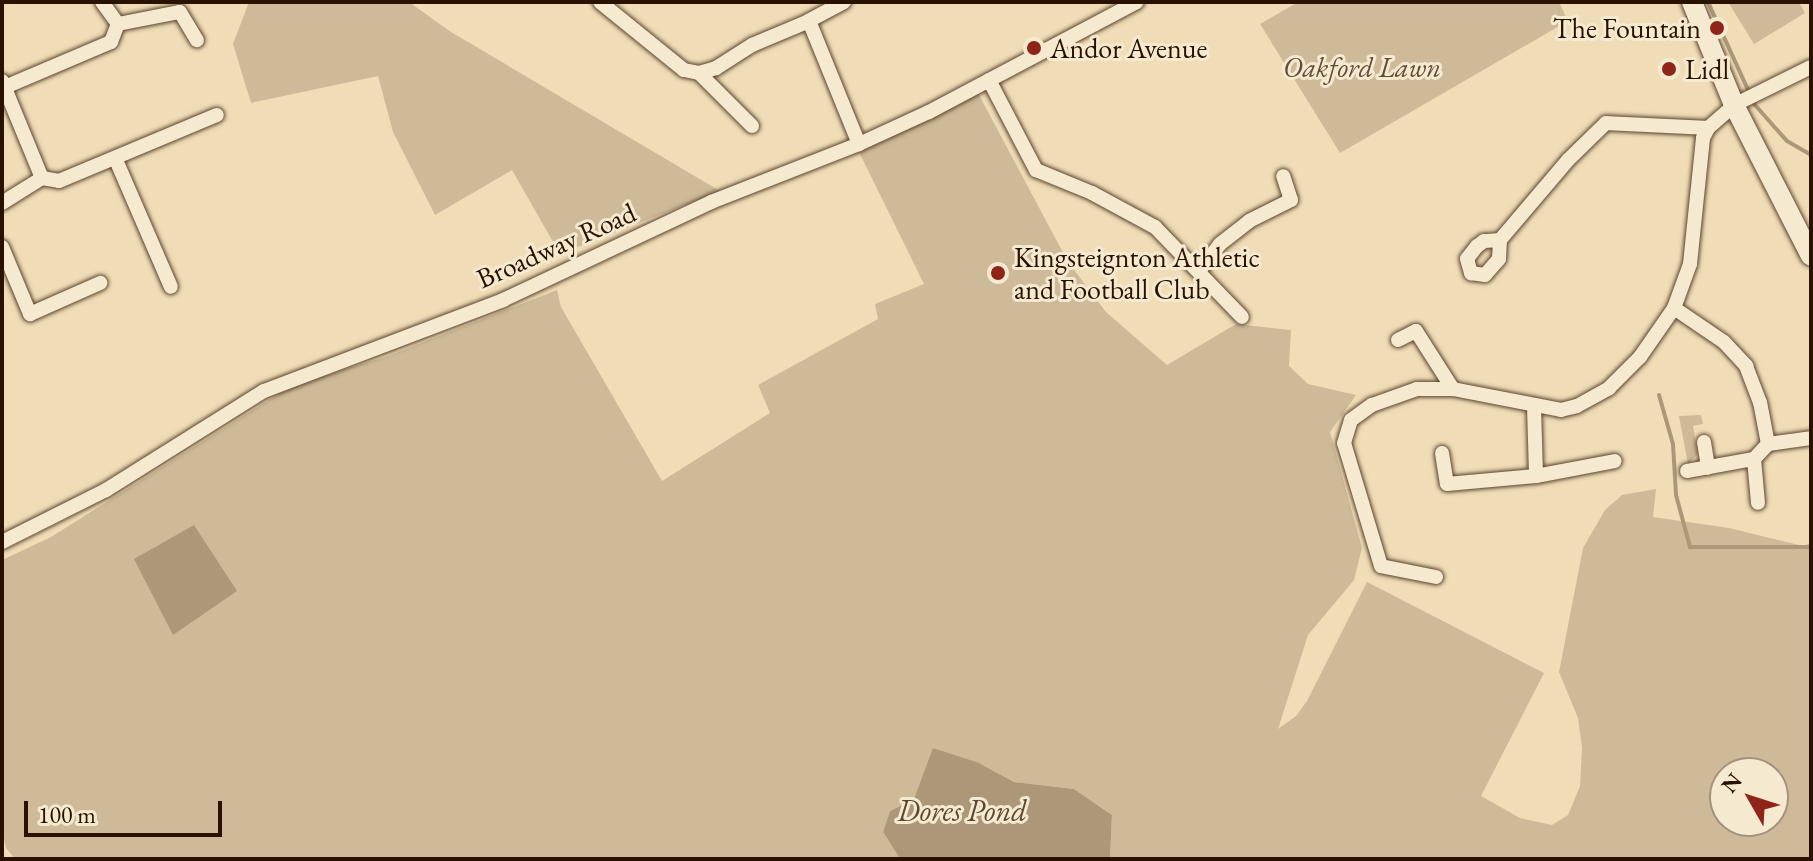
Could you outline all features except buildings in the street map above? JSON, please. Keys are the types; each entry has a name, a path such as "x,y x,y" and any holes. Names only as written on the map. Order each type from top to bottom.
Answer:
{"main road":[{"path":"1692,2 1811,256"}],"street":[{"path":"102,2 118,24"},
{"path":"600,2 684,70 699,73 752,126"},
{"path":"699,73 844,2"},
{"name":"Broadway Road","path":"2,542 106,490 264,391 503,300 711,202 859,144 1137,2"},
{"path":"118,24 180,12 197,40"},
{"path":"809,21 859,144"},
{"path":"42,178 3,84 111,42 118,24"},
{"path":"1436,577 1381,566 1344,443 1351,420 1372,405 1417,389 1453,389 1561,410 1577,406 1609,388 1640,357 1674,308 1690,264 1703,138 1708,128 1740,102 1811,67"},
{"path":"989,80 1036,170 1129,211 1155,227 1242,317"},
{"path":"2,203 42,178 59,181 116,160 217,115"},
{"path":"1500,240 1568,160 1606,123 1708,128"},
{"path":"116,160 171,287"},
{"path":"1199,271 1220,244 1249,221 1291,200 1283,176"},
{"path":"2,247 30,314 100,283"},
{"path":"1674,308 1724,342 1746,366 1760,402 1768,444"},
{"path":"1398,340 1416,331 1453,389"},
{"path":"1534,407 1536,476"},
{"path":"1687,471 1754,459 1768,444 1811,438"},
{"path":"1704,442 1708,468"},
{"path":"1442,453 1447,484 1536,476 1615,461"},
{"path":"1754,459 1758,503"}],"green space":[{"path":"249,2 409,2 451,32 720,191 560,254 512,170 435,215 393,132 378,76 251,103 233,44"},
{"name":"Oakford Lawn","path":"1298,2 1559,2 1568,21 1340,153 1260,24"},
{"path":"1728,2 1799,2 1805,13 1754,44"},
{"path":"978,93 1068,262 1106,312 1167,365 1236,324 1291,330 1289,366 1308,384 1356,395 1330,432 1362,548 1354,580 1308,635 1278,729 1296,716 1307,701 1367,582 1544,673 1481,796 1520,818 1552,825 1568,815 1580,786 1582,748 1578,718 1559,672 1583,548 1605,510 1622,495 1656,489 1653,517 1729,528 1803,546 1811,543 1811,859 1110,859 1112,815 1074,789 1014,782 979,763 890,811 883,832 900,859 15,859 6,848 2,829 2,560 51,537 291,386 388,356 557,290 561,307 662,481 770,413 758,385 878,319 875,304 924,284 859,152"},
{"path":"1701,415 1703,424 1693,426 1698,454 1688,464 1679,416"}],"water":[{"path":"194,525 237,591 173,635 134,559"},
{"name":"Dores Pond","path":"933,748 979,763 1014,782 1074,789 1112,815 1110,859 900,859 883,832 890,811 914,799"}],"waterway":[{"path":"1708,2 1755,105 1787,141 1811,155"},
{"path":"1659,395 1673,444 1676,495 1690,547 1811,547"}],"place":[{"name":"The Fountain","path":"1717,28"},
{"name":"Andor Avenue","path":"1034,48"},
{"name":"Lidl","path":"1669,69"},
{"name":"Kingsteignton Athletic and Football Club","path":"998,273"}]}
